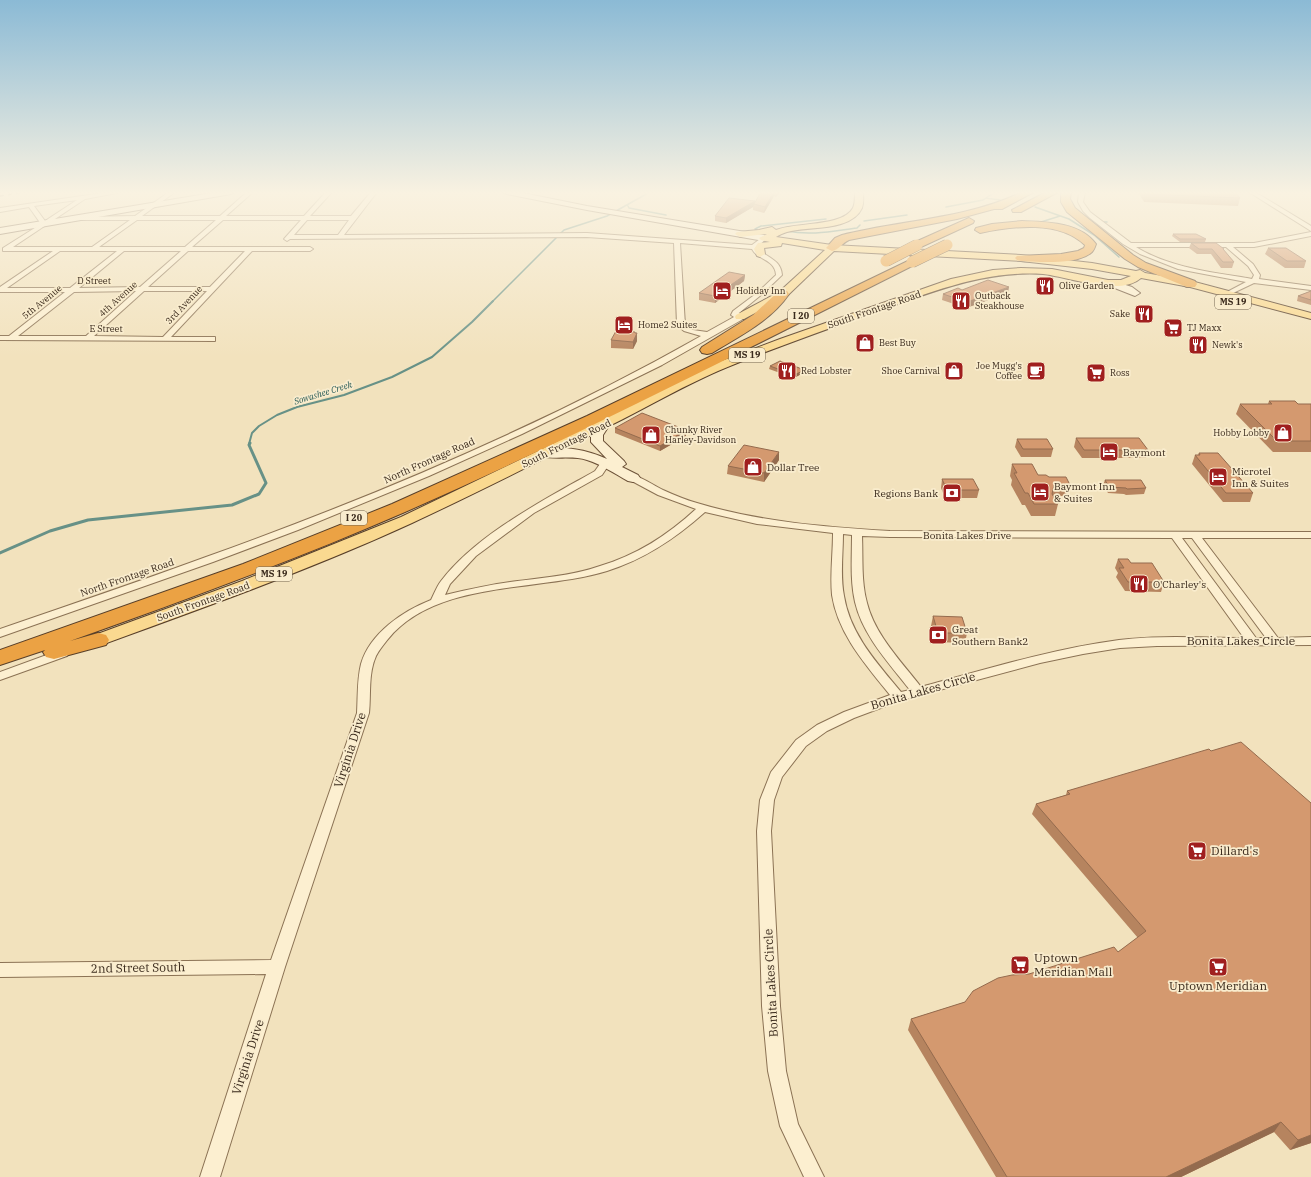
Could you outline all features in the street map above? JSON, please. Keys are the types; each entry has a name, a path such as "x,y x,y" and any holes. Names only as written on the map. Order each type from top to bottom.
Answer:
{"highway":[{"name":"I 20","path":"0,648 149,596 309,537 493,458 696,359 913,247"},
{"name":"I 20","path":"0,658 224,578 395,510 502,461 943,247"},
{"path":"1022,258 1074,256 1087,252 1090,250 1091,247"},
{"path":"1117,247 1129,257 1139,272 1191,284"},
{"path":"696,359 703,352 760,315 782,294"},
{"name":"MS 19","path":"0,667 98,640"}],"main road":[{"path":"795,247 828,259 845,256 946,263"},
{"path":"799,247 810,253 832,248 1022,258"},
{"path":"740,317 782,294 810,253 832,248 858,252 1139,272"},
{"name":"MS 19","path":"1022,258 1139,272 1203,294 1311,324"},
{"path":"955,281 962,273 961,270"},
{"name":"South Frontage Road","path":"98,640 248,585 336,550 433,507 545,454 680,385 741,357 955,281 990,273 1025,271 1056,273 1110,283 1127,282 1139,272"},
{"name":"MS 19","path":"1191,284 1230,293 1311,316"}],"street":[{"path":"93,250 97,247"},
{"name":"4th Avenue","path":"87,338 190,247"},
{"path":"677,247 681,325 689,331 709,335"},
{"path":"736,247 756,249 775,263 779,269 779,275 759,294 735,312 735,315 740,317"},
{"path":"1132,247 1148,256 1174,265 1202,272 1311,288"},
{"path":"1229,247 1254,268 1257,275 1255,280 1230,293"},
{"name":"3rd Avenue","path":"165,339 250,249"},
{"path":"3,250 310,249"},
{"path":"0,290 58,250"},
{"name":"5th Avenue","path":"11,338 122,250"},
{"path":"1110,283 1129,289 1135,293"},
{"name":"D Street","path":"0,290 211,290"},
{"name":"North Frontage Road","path":"0,633 209,560 379,494 519,432 659,363 740,317"},
{"name":"E Street","path":"0,338 212,339"},
{"path":"604,424 597,435 597,442 633,478"},
{"path":"545,454 582,454 590,456 633,478"},
{"path":"436,601 445,583 472,554 531,511 599,473 605,463"},
{"name":"Bonita Lakes Drive","path":"633,478 668,497 703,508 750,519 801,527 856,533 1311,535"},
{"name":"Virginia Drive","path":"210,1177 277,967 364,713 366,671 372,652 382,636 392,627 421,607 436,601 470,593 567,577 602,569 634,557 658,545 680,530 703,508"},
{"path":"838,531 838,595 844,619 861,649 898,697"},
{"path":"856,533 859,584 861,602 865,616 881,645 918,691"},
{"path":"1194,534 1275,641"},
{"path":"1175,535 1252,641"},
{"name":"South Frontage Road","path":"0,676 98,640"},
{"name":"Bonita Lakes Circle","path":"814,1177 789,1126 776,1071 771,1006 764,831 767,800 776,776 801,743 822,728 849,715 898,697 1040,659 1089,649 1142,642 1311,641"},
{"name":"2nd Street South","path":"0,970 277,967"}],"building":[{"path":"1196,247 1221,247 1234,262 1223,262 1212,249 1199,249"},
{"path":"1268,248 1286,248 1306,261 1287,261"},
{"path":"729,272 745,275 715,296 699,293"},
{"path":"988,280 1009,287 967,302 943,294 958,288 962,290"},
{"path":"1311,291 1311,300 1298,296"},
{"path":"616,331 637,333 633,342 611,340"},
{"path":"780,361 805,370 794,375 770,366"},
{"name":"Hobby Lobby","path":"1269,401 1295,401 1298,404 1311,404 1311,441 1277,441 1240,404 1272,404"},
{"name":"Chunky River Harley-Davidson","path":"642,413 686,430 660,446 615,428"},
{"path":"1076,438 1139,438 1148,450 1084,450"},
{"path":"1017,439 1047,439 1053,449 1023,449"},
{"path":"744,445 779,452 764,473 728,466"},
{"path":"1199,453 1218,453 1253,493 1226,493 1195,455 1200,455"},
{"path":"1012,464 1032,464 1038,475 1046,475 1049,477 1066,477 1070,485 1054,485 1052,494 1058,504 1034,504 1028,493 1025,493 1014,473 1017,473"},
{"path":"942,479 973,479 979,490 947,490"},
{"path":"1105,480 1141,480 1146,488 1127,489 1109,487"},
{"path":"1118,559 1128,559 1131,563 1152,563 1164,582 1128,582 1119,568 1124,568"},
{"path":"933,616 962,617 967,633 938,633"},
{"name":"Uptown Meridian","path":"1241,742 1311,803 1311,1135 1298,1140 1281,1122 1166,1177 1007,1177 911,1019 965,1002 973,991 998,978 1029,974 1114,947 1118,952 1146,931 1036,804 1070,794 1067,791 1209,749 1211,751"}],"waterway":[{"name":"Sowashee Creek","path":"249,444 252,433 259,426 277,415 297,407 344,395 392,377 432,357 472,322 547,247"},
{"path":"1108,247 1119,257"},
{"name":"Sowashee Creek","path":"0,553 50,531 88,520 232,505 259,494 266,483 249,445 250,443"}],"place":[{"name":"Olive Garden","path":"1045,286"},
{"name":"Holiday Inn","path":"722,291"},
{"name":"Outback Steakhouse","path":"961,301"},
{"name":"Sake","path":"1144,314"},
{"name":"Home2 Suites","path":"624,325"},
{"name":"TJ Maxx","path":"1173,328"},
{"name":"Best Buy","path":"865,343"},
{"name":"Newk's","path":"1198,345"},
{"name":"Red Lobster","path":"787,371"},
{"name":"Shoe Carnival","path":"954,371"},
{"name":"Joe Mugg's Coffee","path":"1036,371"},
{"name":"Ross","path":"1096,373"},
{"name":"Hobby Lobby","path":"1283,433"},
{"name":"Chunky River Harley-Davidson","path":"651,435"},
{"name":"Baymont","path":"1109,452"},
{"name":"Dollar Tree","path":"753,467"},
{"name":"Microtel Inn & Suites","path":"1218,477"},
{"name":"Baymont Inn & Suites","path":"1040,492"},
{"name":"Regions Bank","path":"952,493"},
{"name":"O'Charley's","path":"1139,584"},
{"name":"Great Southern Bank2","path":"938,635"},
{"name":"Dillard's","path":"1197,851"},
{"name":"Uptown Meridian Mall","path":"1020,965"},
{"name":"Uptown Meridian","path":"1218,967"}]}
